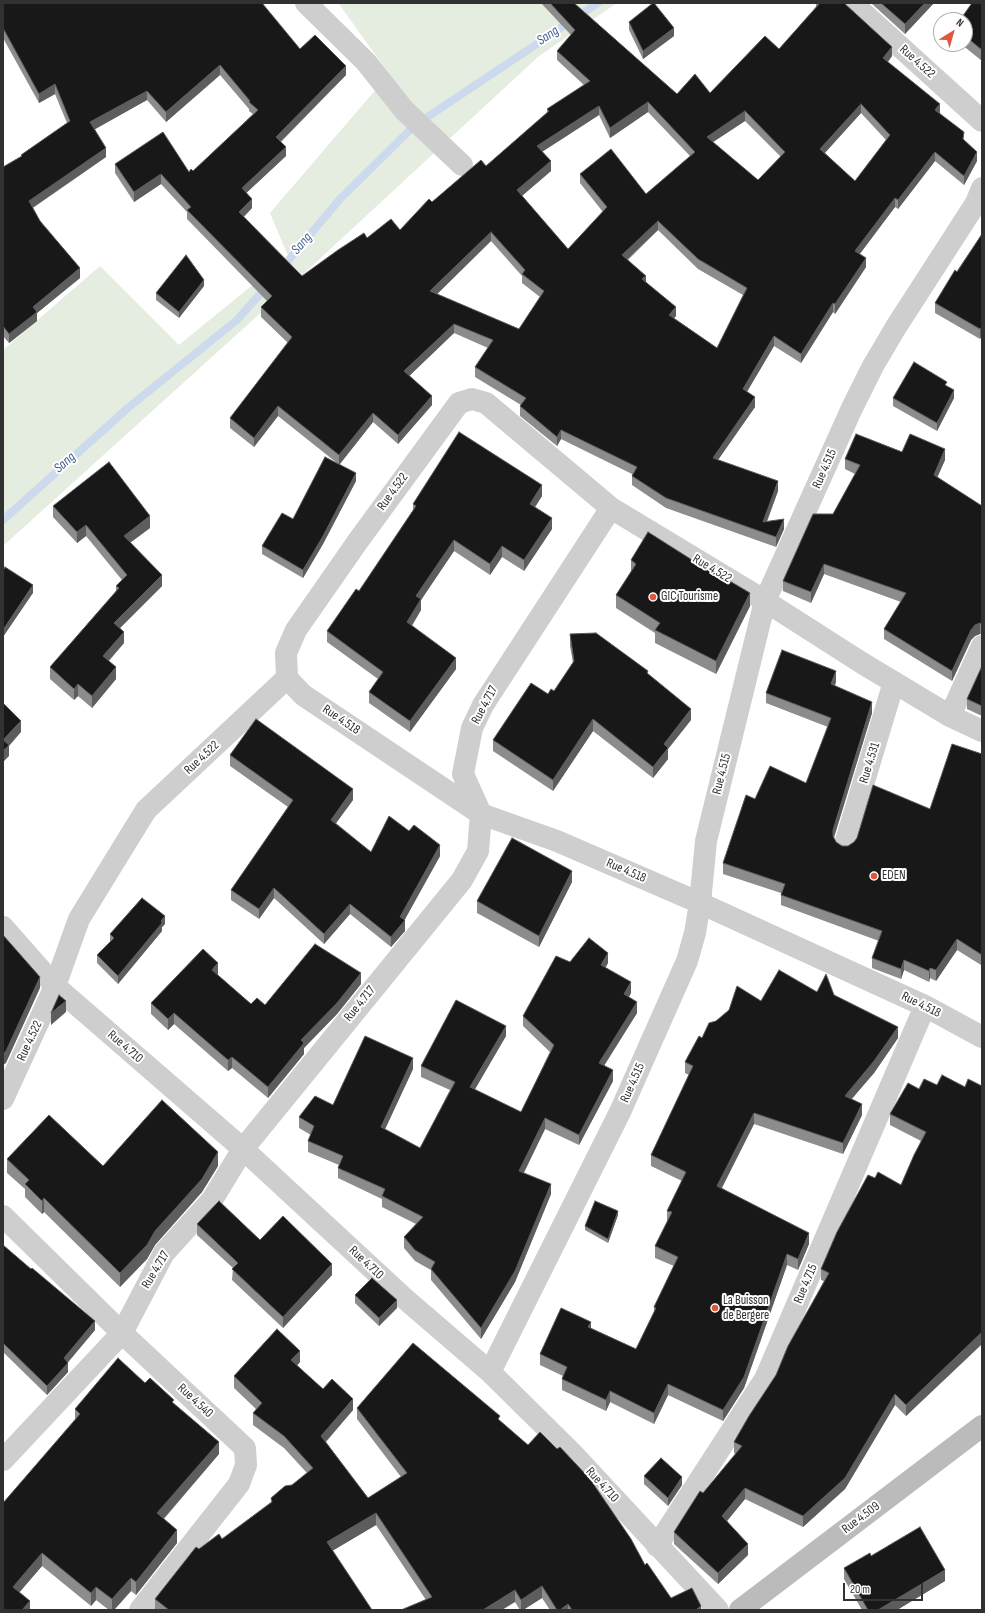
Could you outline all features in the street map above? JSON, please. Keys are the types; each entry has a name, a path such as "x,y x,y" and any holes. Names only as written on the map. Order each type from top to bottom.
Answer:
{"street":[{"path":"306,3 366,62 404,110 462,164"},
{"name":"Rue 4.522","path":"852,3 982,121"},
{"name":"Rue 4.515","path":"490,1372 620,1112 687,961 695,933 700,903 703,864 708,834 765,601 852,408 873,366 896,327 976,203 982,188"},
{"name":"Rue 4.522","path":"3,1099 55,986 79,919 146,810 287,678 286,653 296,630 358,541 459,403 472,399 486,403 611,508 765,601 950,716 982,732"},
{"name":"Rue 4.717","path":"3,1460 122,1333 164,1253 212,1200 243,1149 462,880 478,851 481,814 463,774 472,728 482,705 611,508"},
{"path":"950,716 982,646"},
{"name":"Rue 4.518","path":"287,678 304,695 481,814 557,841 700,903 925,1006 982,1037"},
{"name":"Rue 4.531","path":"845,844 894,682"},
{"name":"Rue 4.710","path":"3,927 55,986 243,1149 404,1298 490,1372 572,1453 718,1610"},
{"name":"Rue 4.715","path":"657,1546 765,1379 925,1006"},
{"name":"Rue 4.540","path":"3,1216 122,1333 245,1448 246,1465 239,1484 140,1610"},
{"name":"Rue 4.509","path":"740,1610 982,1426"}],"shaded area":[{"path":"617,3 539,56 286,290 3,546 3,350 100,266 179,345 288,256 270,213 389,74 339,4"}],"building":[{"path":"3,3 262,3 300,49 315,35 346,66 276,137 286,147 242,188 252,199 239,212 302,276 364,233 367,238 391,219 400,230 429,199 432,202 481,160 486,166 549,111 547,109 590,81 557,51 575,30 550,3 574,3 677,94 695,74 710,93 765,36 779,49 820,3 844,3 892,47 883,58 940,104 935,110 964,132 963,139 977,152 964,176 935,152 898,200 895,198 855,251 866,258 835,304 833,303 801,354 774,336 743,389 755,397 713,458 778,481 763,522 784,519 776,537 666,498 632,476 637,467 561,430 557,437 520,406 526,398 475,367 493,340 454,324 404,371 432,396 398,435 373,413 339,455 278,406 254,438 230,418 292,337 261,307 272,296 187,210 191,207 161,174 134,192 115,164 163,132 189,172 191,169 193,171 258,110 249,102 250,101 220,65 166,112 147,91 90,122 106,148 29,201 40,221 80,268 33,307 37,312 9,334 3,326 3,167 22,156 21,155 70,121 55,84 39,94 3,28","holes":["648,102 695,152 646,194 611,149 580,174 607,207 568,249 517,190 551,161 537,146 599,106 610,128","861,104 890,135 855,181 820,149","745,111 785,152 758,180 707,137","658,221 698,259 747,288 717,348 669,315 676,307 642,279 646,276 622,255","491,232 525,270 522,274 544,291 519,329 430,291"]},
{"path":"653,3 674,28 643,51 629,22"},
{"path":"881,3 925,3 905,24"},
{"path":"972,3 982,3 982,50 973,43 973,12 966,12"},
{"path":"982,234 982,327 980,329 935,303 955,270 957,272"},
{"path":"186,255 204,280 179,312 156,293"},
{"path":"914,362 947,382 945,385 954,390 937,423 893,398"},
{"path":"459,432 542,485 530,504 552,518 524,560 502,546 490,564 454,540 416,596 421,599 407,622 456,658 410,721 369,692 383,672 327,631 356,589 359,591 416,506 413,504"},
{"path":"856,434 902,452 910,434 945,449 934,475 982,506 982,624 980,623 975,625 971,630 952,671 884,629 906,593 824,564 811,592 783,581 813,514 833,514 860,465 845,459"},
{"path":"325,457 356,473 323,536 303,570 262,546 282,513 293,519"},
{"path":"109,462 150,516 124,536 162,575 114,623 124,632 103,656 116,667 92,696 78,684 74,689 50,667 119,588 116,586 127,575 86,525 77,532 53,506"},
{"path":"648,532 700,565 701,564 750,593 716,661 655,630 660,623 616,595 636,564 631,560"},
{"path":"5,567 33,585 3,630 3,571"},
{"path":"596,633 648,671 647,673 691,709 664,744 668,748 653,767 593,719 553,780 493,740 531,683 548,694 551,689 554,691 574,661 570,634"},
{"path":"782,650 836,671 831,684 872,702 833,830 833,836 836,842 842,846 848,846 857,838 873,785 930,809 952,744 982,754 982,955 957,939 936,970 930,968 929,971 904,960 901,969 872,958 882,931 781,895 785,884 723,863 746,795 755,799 770,766 806,783 831,718 766,693"},
{"path":"982,666 982,706 967,699"},
{"path":"3,703 21,721 3,740"},
{"path":"256,719 353,789 331,820 371,852 389,816 409,831 414,825 440,845 400,917 405,920 391,937 350,904 324,934 274,888 259,909 231,890 293,800 230,755"},
{"path":"3,740 9,745 3,751"},
{"path":"512,838 572,871 539,936 477,901"},
{"path":"142,898 165,916 161,921 162,923 118,976 97,955 114,938 110,934"},
{"path":"3,935 40,977 6,1051 3,1054"},
{"path":"589,938 608,953 601,965 631,982 624,994 637,1002 599,1063 613,1070 579,1135 545,1118 519,1171 551,1184 515,1271 481,1328 431,1269 435,1262 415,1250 404,1237 423,1217 382,1196 385,1189 338,1168 343,1156 308,1141 314,1126 299,1117 315,1096 333,1105 365,1036 413,1058 381,1127 420,1148 455,1082 421,1066 456,1000 506,1026 470,1087 521,1112 554,1045 523,1016 556,956 570,962"},
{"path":"315,944 361,973 337,1003 301,1040 304,1043 268,1087 232,1057 228,1060 174,1013 168,1019 151,1003 203,949 218,963 212,970 251,1004 257,998 265,1005"},
{"path":"779,970 817,992 826,974 834,995 898,1027 874,1061 845,1096 862,1104 843,1143 754,1113 717,1186 809,1233 798,1259 787,1254 744,1377 723,1410 668,1384 654,1413 610,1391 606,1400 562,1379 567,1367 540,1354 561,1308 591,1322 588,1327 636,1349 678,1257 655,1246 672,1212 667,1211 686,1172 651,1155 693,1066 685,1062 699,1036 702,1038 709,1023 716,1021 729,1010 737,986 761,1001"},
{"path":"59,995 66,1001 51,1013"},
{"path":"942,1075 965,1087 968,1079 982,1086 982,1332 906,1405 895,1394 845,1478 803,1516 745,1488 722,1516 748,1544 718,1573 674,1532 700,1491 703,1493 742,1446 734,1442 776,1375 788,1346 829,1273 821,1269 837,1232 868,1175 875,1178 878,1172 901,1185 926,1132 890,1114 908,1083 919,1089 924,1079 937,1085"},
{"path":"162,1100 218,1152 202,1179 155,1231 147,1245 120,1273 44,1198 42,1201 25,1184 29,1180 7,1159 49,1115 103,1166"},
{"path":"219,1201 260,1240 283,1216 332,1264 283,1317 232,1269 238,1263 197,1224"},
{"path":"595,1201 618,1211 608,1239 585,1226"},
{"path":"3,1245 95,1321 64,1358 68,1363 47,1386 4,1344 3,1346"},
{"path":"372,1278 397,1300 379,1318 355,1295"},
{"path":"277,1329 300,1351 291,1360 323,1389 332,1379 353,1399 321,1436 368,1498 407,1473 357,1408 413,1343 500,1416 498,1419 528,1445 540,1432 557,1449 560,1447 590,1479 631,1539 645,1565 647,1563 671,1598 692,1588 701,1606 696,1610 572,1610 568,1604 560,1610 557,1610 542,1586 521,1600 515,1590 483,1610 401,1610 432,1597 376,1513 327,1542 372,1610 169,1610 155,1599 196,1547 199,1549 219,1534 222,1539 272,1502 271,1498 285,1486 292,1485 313,1468 284,1436 253,1413 262,1403 234,1376"},
{"path":"118,1358 145,1383 150,1378 174,1400 172,1402 219,1442 157,1513 177,1530 136,1582 131,1578 112,1599 96,1587 91,1593 42,1553 13,1587 30,1601 22,1610 3,1610 3,1503 80,1414 75,1409"},
{"path":"661,1458 682,1477 668,1498 644,1476"},
{"path":"920,1527 945,1570 878,1610 868,1610 844,1568 870,1553 871,1556"}],"waterway":[{"name":"Sang","path":"281,269 340,199 414,126 598,3"},
{"name":"Sang","path":"3,520 129,407 237,320 267,286"}],"place":[{"name":"GIC Tourisme","path":"653,597"},
{"name":"EDEN","path":"874,876"},
{"name":"La Buisson de Bergere","path":"715,1308"}]}
